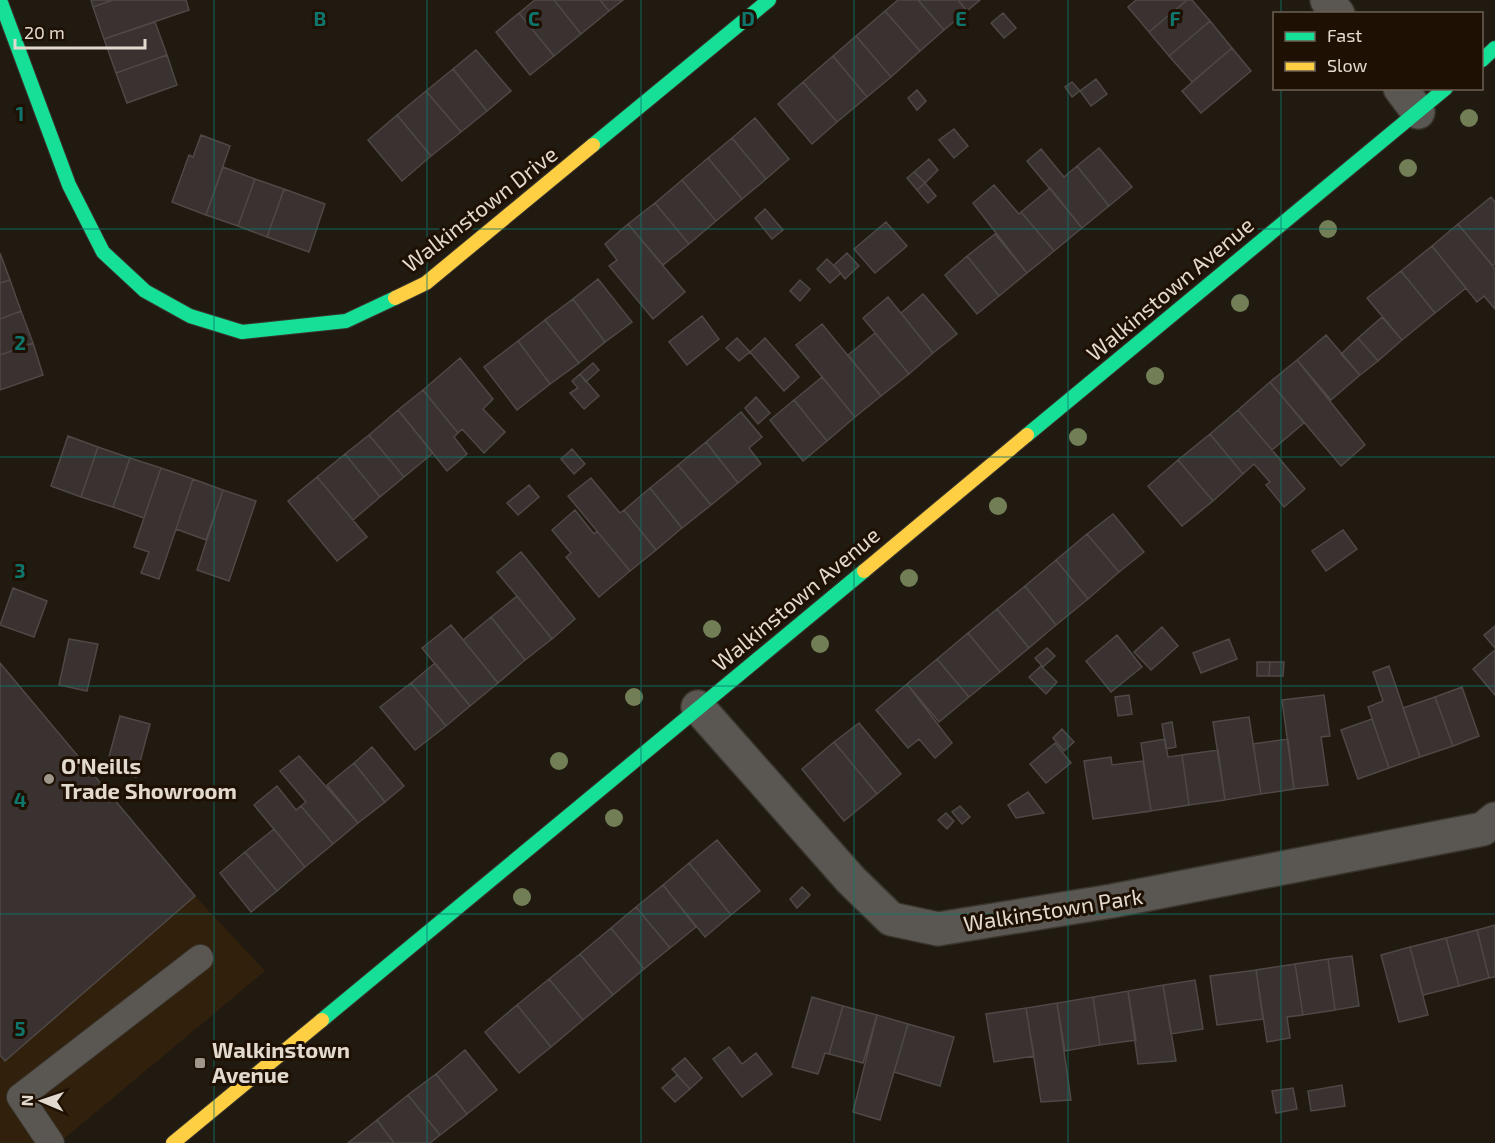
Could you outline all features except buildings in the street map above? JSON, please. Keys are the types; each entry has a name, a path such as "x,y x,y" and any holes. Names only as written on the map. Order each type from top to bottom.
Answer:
{"main road":[{"name":"Walkinstown Drive","path":"0,0 69,185 103,252 146,291 190,316 242,332 346,321 426,283 769,0"},
{"path":"1483,59 1495,48"},
{"name":"Walkinstown Avenue","path":"173,1143 698,706 1409,100 1440,90"}],"street":[{"path":"1327,0 1336,12"},
{"name":"Walkinstown Park","path":"698,706 851,880 891,919 938,929 1112,901 1483,829 1495,819"}],"lane":[{"path":"51,1143 20,1097 201,958"}],"shaded area":[{"path":"0,663 195,896 265,971 59,1143 0,1143"}],"traffic: fast":[{"path":"0,0 69,185 103,252 145,291 190,316 242,332 346,321 395,298"},
{"path":"593,145 769,0"},
{"path":"1483,59 1495,48"},
{"path":"1027,435 1444,90"},
{"path":"322,1020 864,571"}],"traffic: slow":[{"path":"395,298 426,283 593,145"},
{"path":"864,571 1027,435"},
{"path":"173,1143 322,1020"}],"place":[{"name":"O'Neills Trade Showroom","path":"49,779"},
{"name":"Walkinstown Avenue","path":"200,1063"}]}
